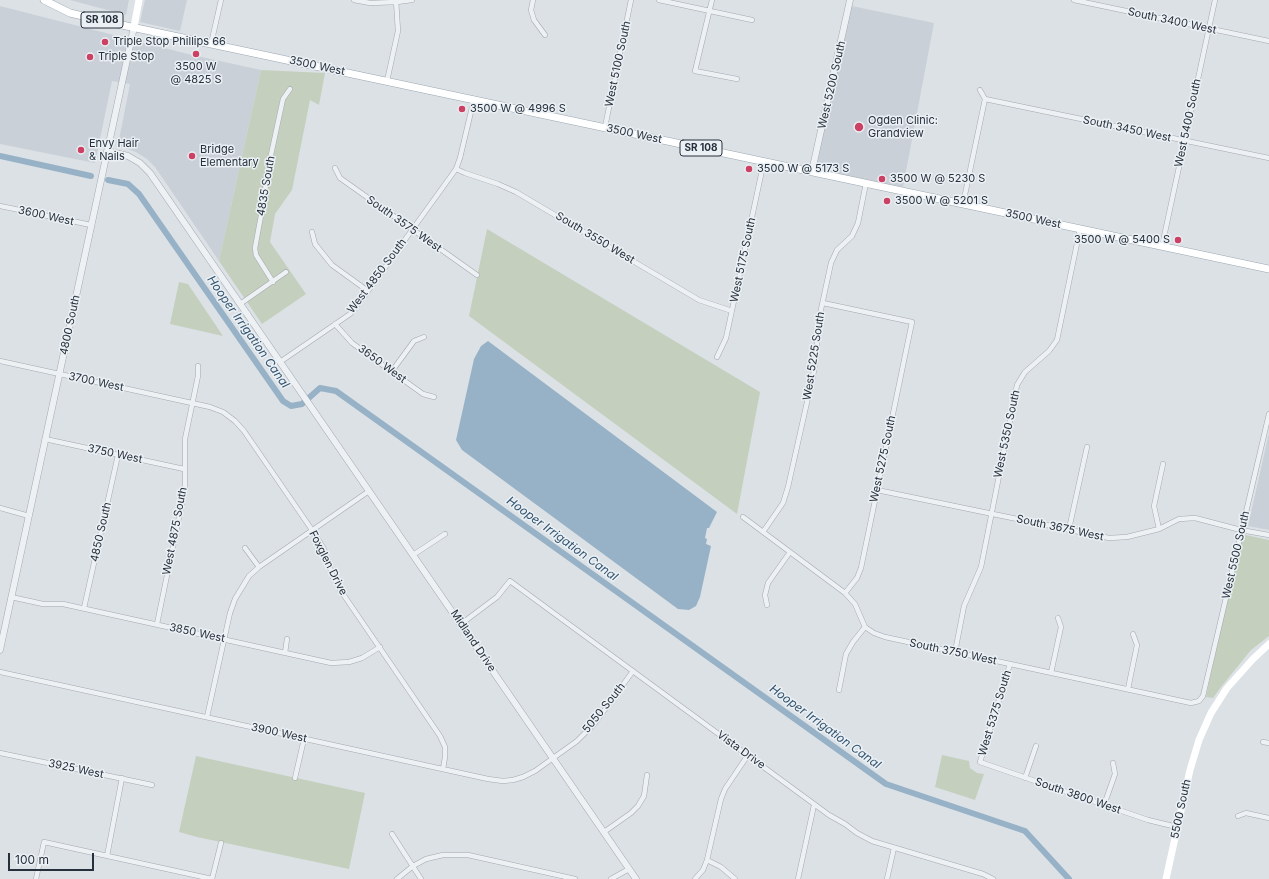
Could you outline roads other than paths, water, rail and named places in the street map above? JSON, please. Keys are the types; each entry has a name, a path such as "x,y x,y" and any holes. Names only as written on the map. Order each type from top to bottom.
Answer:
{"main road":[{"name":"3500 West","path":"44,0 70,13 211,44 1269,269"},
{"name":"4800 South","path":"134,27 139,0"},
{"name":"5500 South","path":"1166,879 1198,740 1211,714 1227,688 1253,658 1269,644"}],"street":[{"path":"211,44 221,0"},
{"path":"354,0 370,3 412,0"},
{"path":"533,0 531,10 534,20 545,35"},
{"name":"West 5100 South","path":"605,127 631,0"},
{"path":"659,0 752,20"},
{"path":"712,0 695,71 737,79"},
{"name":"West 5200 South","path":"812,171 850,0"},
{"name":"South 3400 West","path":"1074,0 1269,41"},
{"name":"West 5400 South","path":"1162,246 1215,0"},
{"path":"387,81 398,30 396,1"},
{"name":"4800 South","path":"0,650 134,27"},
{"name":"4835 South","path":"273,282 256,255 255,248 266,194 266,180 269,164 283,99 290,89"},
{"path":"963,204 985,99 980,90"},
{"name":"West 4850 South","path":"280,362 350,314 368,291 456,169 474,99"},
{"name":"South 3450 West","path":"985,99 1269,158"},
{"name":"Midland Drive","path":"107,151 128,156 140,163 150,173 636,879"},
{"name":"West 5175 South","path":"717,357 726,338 764,161"},
{"name":"South 3575 West","path":"335,168 340,178 477,275"},
{"name":"South 3550 West","path":"456,169 516,192 699,300 732,311"},
{"name":"West 5225 South","path":"763,532 783,503 788,487 814,371 820,314 831,263 837,250 852,236 858,223 866,183"},
{"name":"3600 West","path":"0,206 91,225"},
{"name":"West 5350 South","path":"955,652 964,606 981,567 1017,385 1025,372 1049,351 1057,340 1080,229"},
{"path":"312,232 315,244 332,265 368,291"},
{"path":"240,304 286,272"},
{"name":"West 5275 South","path":"823,303 912,322 861,568 857,578 845,593"},
{"name":"3650 West","path":"335,324 352,343 423,394 434,397"},
{"path":"392,371 414,341 424,337"},
{"name":"3700 West","path":"0,361 193,403"},
{"name":"West 4875 South","path":"157,624 185,488 185,439 198,376 198,366"},
{"name":"Foxglen Drive","path":"193,403 223,412 244,431 312,530 324,549 336,583 440,736 445,747 443,769"},
{"name":"West 5500 South","path":"1203,696 1269,414"},
{"name":"3750 West","path":"45,440 184,469"},
{"path":"1069,529 1087,446"},
{"name":"4850 South","path":"84,608 118,455"},
{"path":"1160,529 1154,506 1163,464"},
{"name":"South 3675 West","path":"877,490 1109,538 1127,538 1160,529 1179,519 1195,518 1241,530 1269,535"},
{"path":"207,717 230,613 235,599 249,576 259,566 369,491"},
{"path":"0,508 29,516"},
{"path":"743,517 845,593 855,604 866,627 853,642 846,654 839,690"},
{"path":"413,555 445,534"},
{"path":"245,548 259,566"},
{"path":"767,605 765,595 768,583 790,552"},
{"name":"Vista Drive","path":"460,624 497,597 510,581 814,805 857,833 894,848 983,874 993,879"},
{"name":"3850 West","path":"11,597 43,604 63,604 84,608 331,663 349,662 362,658 380,647"},
{"path":"1051,673 1061,627 1058,618"},
{"name":"South 3750 West","path":"866,627 874,633 885,637 1191,703 1199,701 1203,696"},
{"path":"1128,689 1136,645 1133,634"},
{"path":"285,653 287,639"},
{"name":"West 5375 South","path":"980,762 1010,664"},
{"name":"5050 South","path":"553,758 577,741 595,723 633,671"},
{"name":"3900 West","path":"0,672 488,779 503,781 523,777 553,758"},
{"path":"295,778 304,739"},
{"path":"1263,742 1269,743"},
{"path":"1025,778 1036,746"},
{"name":"3925 West","path":"0,753 152,784"},
{"path":"695,879 707,860 721,799 725,788 748,755"},
{"name":"South 3800 West","path":"980,762 1148,820 1177,827"},
{"path":"1104,805 1115,774 1113,763"},
{"path":"604,832 631,813 638,806 644,796 647,775"},
{"path":"107,856 122,778"},
{"path":"798,879 814,805"},
{"path":"1238,816 1246,813 1269,818"},
{"path":"392,834 421,879"},
{"path":"36,879 44,842 212,879 221,843"},
{"path":"887,879 894,848"},
{"path":"398,879 413,866 426,859 444,855 468,855 575,879"},
{"path":"707,860 721,867 735,879"},
{"path":"611,879 629,869"},
{"path":"547,879 548,873"}],"water":[{"path":"488,341 717,512 709,528 707,528 705,538 707,539 706,544 711,546 700,597 696,606 689,610 678,609 462,450 456,440 474,359 481,346"}],"waterway":[{"name":"Hooper Irrigation Canal","path":"0,156 91,176"},
{"name":"Hooper Irrigation Canal","path":"108,180 128,184 139,194 283,401 291,406 302,404 320,388 336,391 886,784 1025,831 1069,879"}],"place":[{"name":"Triple Stop Phillips 66","path":"105,42"},
{"name":"3500 W @ 4825 S","path":"196,54"},
{"name":"Triple Stop","path":"90,57"},
{"name":"3500 W @ 4996 S","path":"462,109"},
{"name":"Ogden Clinic: Grandview","path":"859,127"},
{"name":"Envy Hair & Nails","path":"81,150"},
{"name":"Bridge Elementary","path":"192,156"},
{"name":"3500 W @ 5173 S","path":"749,169"},
{"name":"3500 W @ 5230 S","path":"882,179"},
{"name":"3500 W @ 5201 S","path":"887,201"},
{"name":"3500 W @ 5400 S","path":"1178,240"}]}
